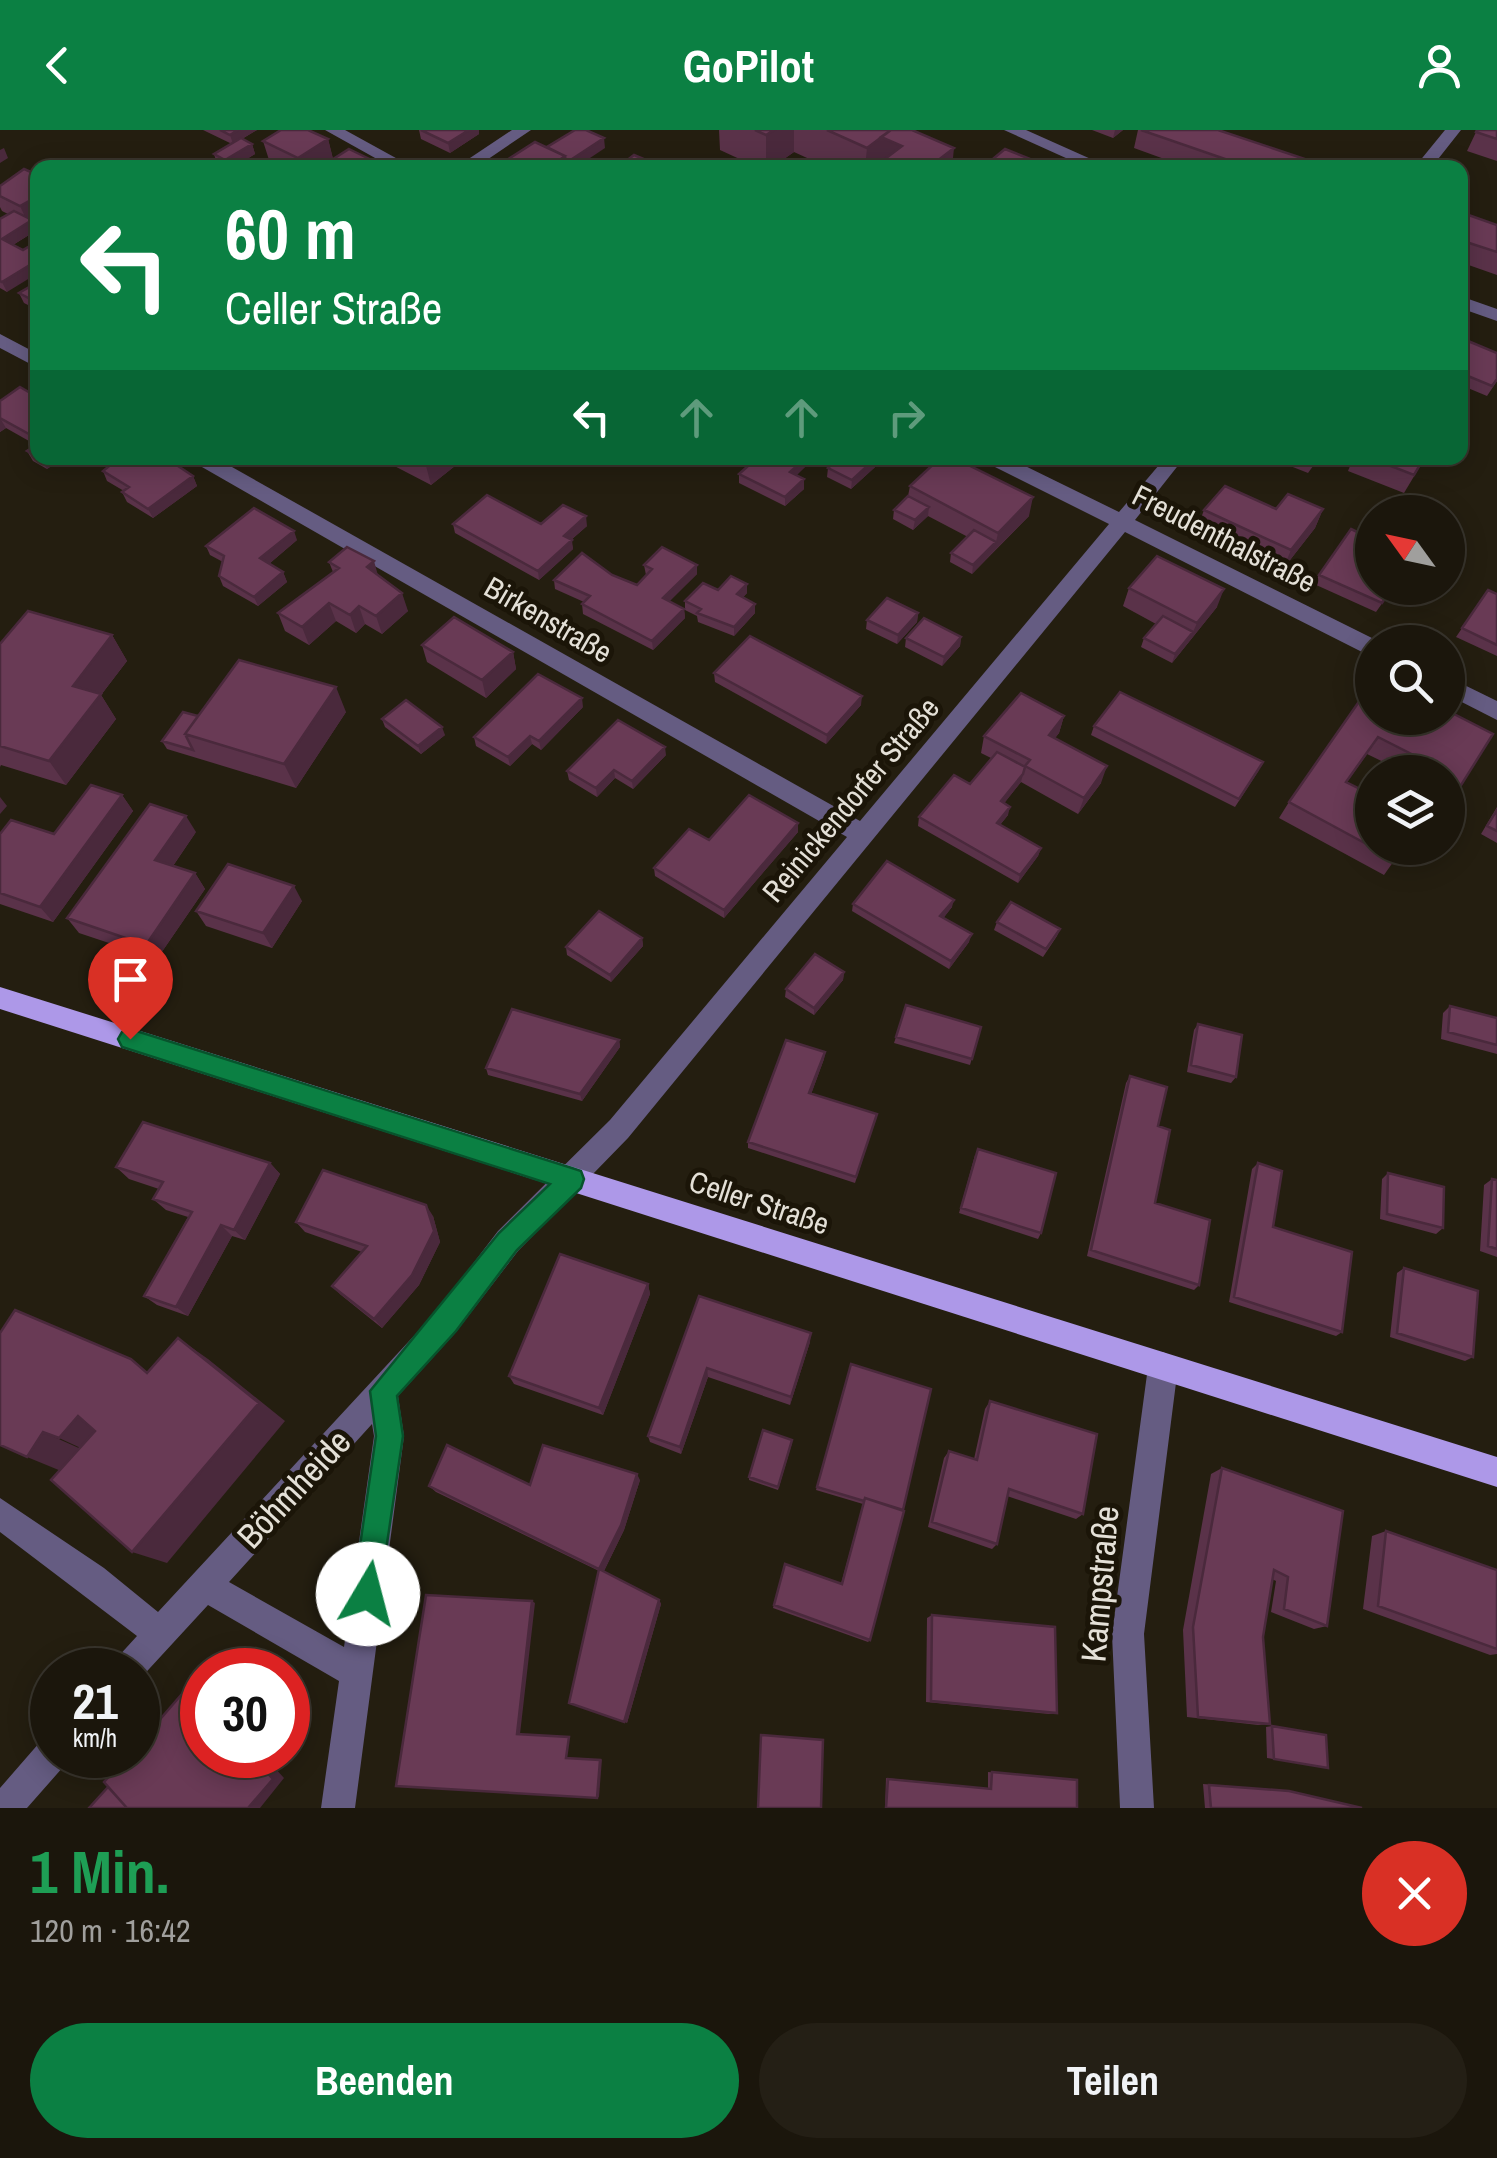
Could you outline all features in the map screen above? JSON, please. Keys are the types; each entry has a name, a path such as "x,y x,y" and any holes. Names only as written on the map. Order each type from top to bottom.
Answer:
{"main road":[{"name":"Celler Straße","path":"0,998 1497,1472"}],"street":[{"path":"333,130 391,160"},
{"path":"476,160 523,130"},
{"path":"1012,130 1084,160"},
{"path":"1429,160 1453,130"},
{"path":"1468,305 1497,315"},
{"path":"0,340 30,357"},
{"name":"Birkenstraße","path":"214,465 864,835"},
{"name":"Freudenthalstraße","path":"1008,465 1355,639"},
{"name":"Reinickendorfer Straße","path":"572,1179 619,1130 1169,465"},
{"path":"1465,694 1497,710"},
{"name":"Böhmheide","path":"148,1648 446,1322 508,1241 572,1179"},
{"name":"Kampstraße","path":"1138,1808 1128,1634 1163,1367"},
{"name":"Böhmheide","path":"338,1808 389,1436 383,1391"},
{"path":"0,1513 94,1580 160,1634"},
{"path":"205,1586 357,1673"},
{"path":"5,1808 31,1778"}],"building":[{"path":"281,130 308,130 328,139 298,158 263,141"},
{"path":"421,130 469,130 448,143"},
{"path":"575,130 604,138 571,160 547,147"},
{"path":"827,130 891,130 867,148"},
{"path":"891,130 912,130 954,148 938,160 884,160 902,146 881,137"},
{"path":"1141,130 1218,130 1308,160 1228,160"},
{"path":"1497,130 1497,139 1476,132"},
{"path":"241,138 252,144 225,160 214,154"},
{"path":"535,142 565,156 559,160 507,160"},
{"path":"349,149 372,160 332,160"},
{"path":"1005,149 1032,160 992,160"},
{"path":"24,169 30,172 30,200 20,206 0,196 0,186"},
{"path":"14,211 30,219 2,239 23,250 30,246 30,265 2,282 0,281 0,219"},
{"path":"1468,215 1497,225 1497,252 1468,243"},
{"path":"30,287 30,299 19,293"},
{"path":"1468,341 1497,353 1497,379 1492,386 1468,376"},
{"path":"20,387 30,393 30,435 0,418 0,401"},
{"path":"110,465 176,465 193,476 148,509 122,492 129,487 103,471"},
{"path":"749,465 798,465 790,472 804,479 785,497 739,474"},
{"path":"831,465 868,465 852,480 828,468"},
{"path":"932,465 968,465 1033,497 998,533 910,486"},
{"path":"1388,465 1420,465 1414,475"},
{"path":"1225,486 1276,509 1288,494 1323,509 1291,550 1204,510"},
{"path":"487,495 541,524 563,505 586,516 564,536 572,540 538,571 453,524"},
{"path":"908,496 929,507 915,520 894,510"},
{"path":"254,508 294,531 260,558 283,572 254,597 219,576 224,556 206,546"},
{"path":"1351,529 1355,531 1355,591 1319,575"},
{"path":"974,530 996,542 973,565 951,553"},
{"path":"347,547 374,561 367,567 402,593 376,616 359,606 350,615 329,603 302,627 278,613 339,568 329,562"},
{"path":"662,547 697,565 663,598 684,609 652,641 582,604 590,596 554,580 582,553 612,575 637,585 652,569 644,565"},
{"path":"1157,556 1224,589 1197,623 1129,588"},
{"path":"731,576 747,584 737,594 755,604 734,627 697,613 701,609 685,601 703,583 718,590"},
{"path":"1488,590 1497,594 1497,645 1465,629 1464,625"},
{"path":"887,598 918,613 898,635 867,620"},
{"path":"28,611 112,635 73,686 101,694 49,761 0,746 0,644"},
{"path":"1163,616 1193,632 1175,654 1144,638"},
{"path":"454,617 513,652 482,680 422,645"},
{"path":"924,618 961,637 944,657 906,638"},
{"path":"750,636 862,696 827,735 714,673"},
{"path":"239,660 336,687 284,764 185,734"},
{"path":"538,674 582,698 539,741 530,736 508,757 474,737"},
{"path":"1120,692 1263,762 1239,799 1094,726"},
{"path":"1021,693 1064,716 1049,735 1107,766 1084,798 1025,766 1030,760 984,736"},
{"path":"406,700 442,727 418,746 382,719"},
{"path":"1355,707 1355,735 1465,735 1465,720 1493,734 1465,779 1465,755 1413,755 1378,737 1365,755 1355,755 1355,769 1346,782 1355,786 1355,838 1289,802"},
{"path":"183,712 198,716 185,734 193,750 162,741"},
{"path":"618,720 665,747 632,781 614,770 596,788 567,771"},
{"path":"997,752 1025,767 1001,801 1010,807 997,823 1041,848 1020,875 919,817 954,775 970,784"},
{"path":"91,785 122,795 40,907 0,893 0,834 11,820 54,834"},
{"path":"749,795 798,823 724,910 654,868 689,829 709,840"},
{"path":"150,804 186,816 155,860 195,873 146,945 67,918"},
{"path":"1497,810 1497,831 1487,826"},
{"path":"887,861 954,900 940,916 972,934 951,961 853,904"},
{"path":"228,864 294,886 263,933 196,911"},
{"path":"1011,902 1060,929 1046,949 997,922"},
{"path":"599,911 642,938 610,975 566,947"},
{"path":"815,954 844,972 814,1008 786,989"},
{"path":"906,1005 981,1027 972,1059 896,1037"},
{"path":"1450,1006 1497,1018 1497,1045 1448,1032"},
{"path":"512,1009 619,1040 580,1094 486,1068"},
{"path":"1198,1024 1242,1035 1236,1077 1191,1065"},
{"path":"786,1040 825,1052 809,1093 877,1114 856,1177 748,1142"},
{"path":"1130,1076 1167,1087 1158,1126 1170,1130 1155,1203 1210,1220 1199,1285 1091,1250"},
{"path":"143,1122 270,1163 234,1230 221,1225 176,1307 144,1296 192,1212 153,1199 163,1182 116,1167"},
{"path":"978,1149 1056,1173 1041,1233 961,1208"},
{"path":"1258,1163 1282,1171 1273,1227 1352,1252 1342,1332 1234,1297"},
{"path":"323,1170 426,1205 434,1231 412,1275 374,1319 332,1286 367,1246 296,1222"},
{"path":"1388,1173 1444,1187 1443,1228 1387,1214"},
{"path":"1492,1179 1497,1180 1497,1249 1488,1246"},
{"path":"560,1254 648,1284 599,1408 509,1376"},
{"path":"1404,1268 1478,1291 1473,1357 1397,1333"},
{"path":"699,1296 811,1333 791,1397 707,1368 680,1447 648,1436"},
{"path":"15,1310 131,1359 147,1373 178,1338 259,1403 132,1552 51,1480 95,1431 78,1416 59,1438 43,1432 27,1457 0,1445 0,1333"},
{"path":"851,1364 931,1389 903,1510 817,1487"},
{"path":"990,1401 1097,1434 1083,1514 1009,1489 997,1544 932,1522 949,1451 977,1460"},
{"path":"763,1430 792,1440 778,1487 749,1477"},
{"path":"447,1445 530,1485 543,1445 637,1474 621,1525 599,1569 429,1486"},
{"path":"1222,1468 1343,1511 1327,1626 1284,1609 1288,1577 1274,1570 1263,1637 1270,1724 1198,1717 1193,1627"},
{"path":"865,1498 904,1511 870,1640 774,1605 785,1564 842,1584"},
{"path":"1386,1531 1497,1570 1497,1649 1378,1606"},
{"path":"599,1569 659,1600 624,1722 569,1703"},
{"path":"426,1595 532,1601 517,1734 569,1737 566,1758 600,1760 597,1798 396,1786"},
{"path":"932,1615 1055,1627 1057,1713 931,1701"},
{"path":"180,1696 180,1778 273,1779 248,1808 127,1808 104,1782 108,1778 160,1778 160,1719"},
{"path":"1272,1726 1326,1735 1328,1768 1274,1759"},
{"path":"761,1735 823,1740 821,1808 758,1808"},
{"path":"992,1772 1077,1780 1077,1808 886,1808 888,1779 991,1789"},
{"path":"1209,1785 1289,1791 1362,1808 1211,1808"},
{"path":"108,1787 127,1808 89,1808"}],"route":[{"path":"130,1039 572,1179 508,1241 446,1322 383,1391 389,1436 368,1594"}]}
